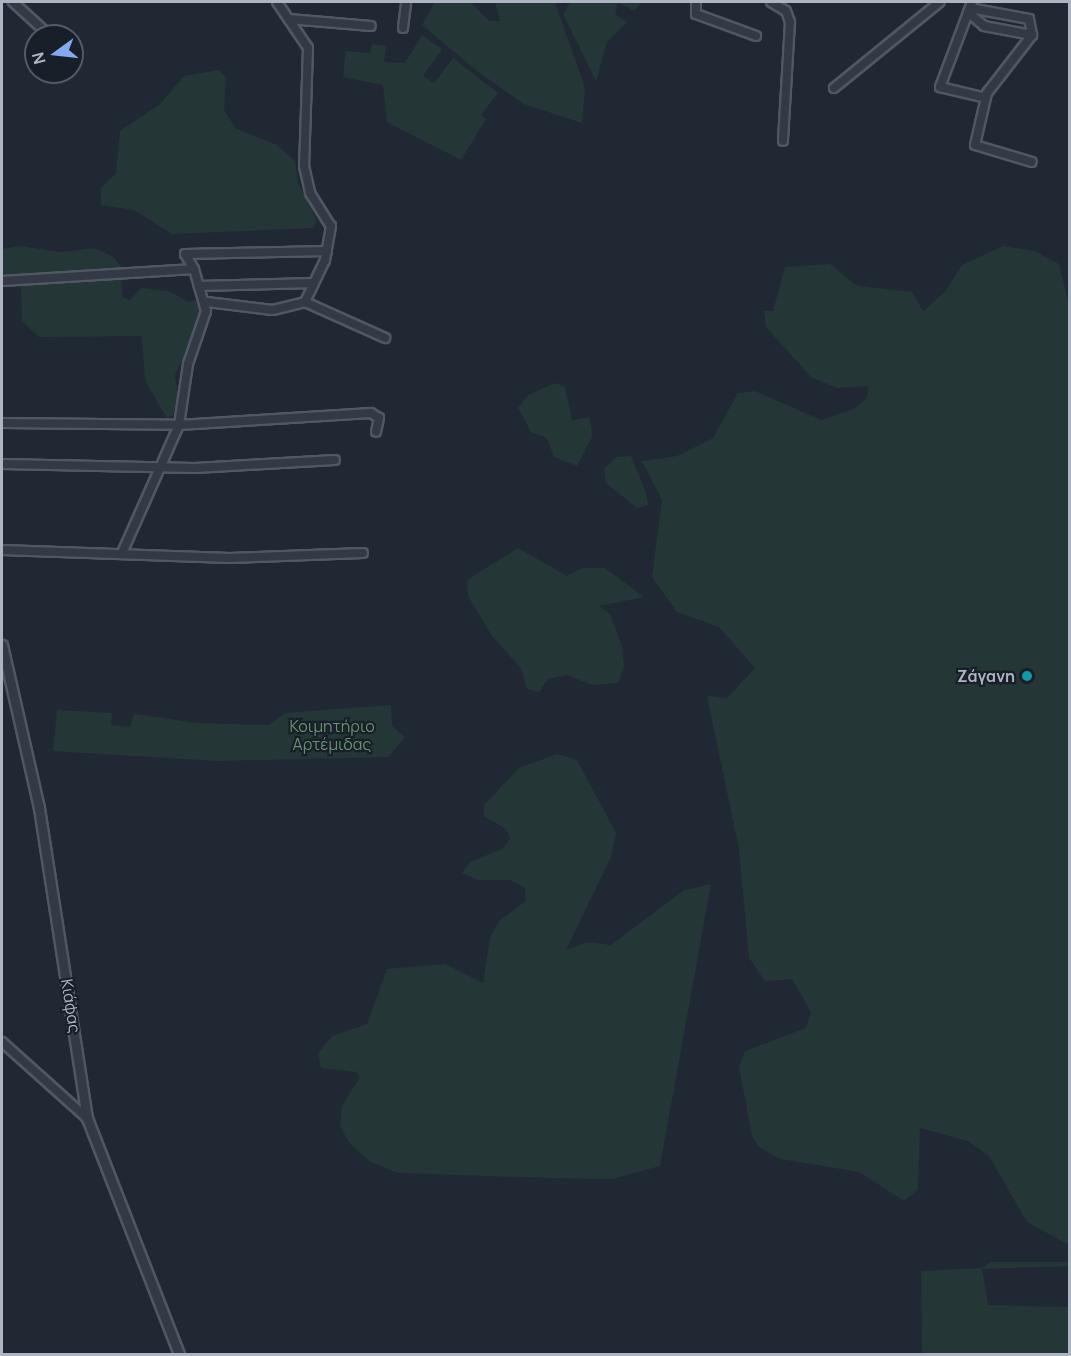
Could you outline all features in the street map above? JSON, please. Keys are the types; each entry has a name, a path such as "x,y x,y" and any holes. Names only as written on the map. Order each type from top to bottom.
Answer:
{"street":[{"path":"13,2 37,24"},
{"path":"277,2 309,55 303,157 310,193 330,218 327,251 305,302"},
{"path":"403,28 406,2"},
{"path":"696,2 696,14 756,36"},
{"path":"771,2 786,11 790,22 783,141"},
{"path":"834,87 940,2"},
{"path":"970,7 1029,20 1032,35 986,98 975,144 1032,162"},
{"path":"970,7 984,26 1032,35"},
{"path":"970,7 940,87 986,98"},
{"path":"289,19 371,26"},
{"path":"122,553 164,467 179,425 188,364 207,302 194,269 185,254 327,251"},
{"path":"2,281 194,269"},
{"path":"199,286 313,284"},
{"path":"207,302 273,310 305,302 385,338"},
{"path":"2,423 179,425 371,413 379,418 376,432"},
{"path":"2,464 164,467 335,460"},
{"path":"2,550 230,558 363,553"},
{"name":"Κιάφας","path":"2,645 39,808 87,1118 179,1354"},
{"path":"2,1042 87,1118"}],"green space":[{"path":"435,2 471,2 489,21 500,21 495,2 555,2 585,88 582,123 524,104 477,71 422,25"},
{"path":"570,2 641,2 635,11 618,3 615,14 627,22 607,42 596,81 563,14"},
{"path":"422,35 442,49 423,76 434,83 453,58 498,93 481,115 486,119 461,160 387,122 383,85 343,77 346,51 370,53 372,44 386,46 384,62 405,63"},
{"path":"219,70 226,78 224,110 235,128 277,145 295,161 298,183 317,221 313,228 172,234 134,210 101,205 101,188 116,173 120,131 159,105 184,76"},
{"path":"20,246 61,252 94,248 112,256 121,266 122,297 130,300 141,288 169,291 188,302 201,299 201,321 175,375 178,397 173,416 167,418 145,381 142,336 39,337 22,321 21,289 2,274 2,249"},
{"path":"1003,246 1034,251 1059,264 1069,304 1069,1245 1027,1222 989,1156 968,1141 920,1128 918,1190 904,1201 859,1172 780,1159 759,1147 752,1136 739,1067 745,1051 806,1028 811,1012 792,979 765,981 749,958 739,849 707,696 727,698 755,668 719,627 677,612 652,577 662,500 642,461 677,456 713,438 738,393 755,391 821,420 854,409 867,398 868,386 837,388 811,377 766,327 764,311 773,311 785,267 830,264 857,286 912,292 923,311 945,292 962,265"},
{"path":"555,383 565,387 572,420 590,417 592,437 577,466 554,457 547,438 531,432 518,408 528,395"},
{"path":"631,456 646,493 648,505 637,508 606,483 604,469 617,457"},
{"path":"518,548 567,576 583,568 605,568 644,597 599,606 610,614 622,647 624,667 618,683 592,685 567,675 548,679 539,692 527,689 521,668 492,636 468,596 467,580"},
{"name":"Κοιμητήριο Αρτέμιδας","path":"391,705 392,726 405,737 388,757 217,761 53,751 57,710 112,713 111,725 130,727 134,714 197,723 269,725 285,713"},
{"path":"557,754 577,760 616,833 611,857 566,950 587,942 611,945 683,891 711,884 660,1166 612,1179 399,1173 371,1162 350,1144 340,1126 342,1106 360,1077 357,1072 321,1068 318,1053 332,1036 367,1024 387,969 445,964 483,983 490,937 499,921 526,901 525,888 511,880 478,880 462,873 470,862 502,849 510,839 506,829 484,816 484,805 519,768"},
{"path":"992,1262 1069,1262 1069,1266 982,1269 988,1305 1069,1307 1069,1354 922,1354 921,1271 981,1268"}],"place":[{"name":"Ζάγανη","path":"1027,676"}]}
